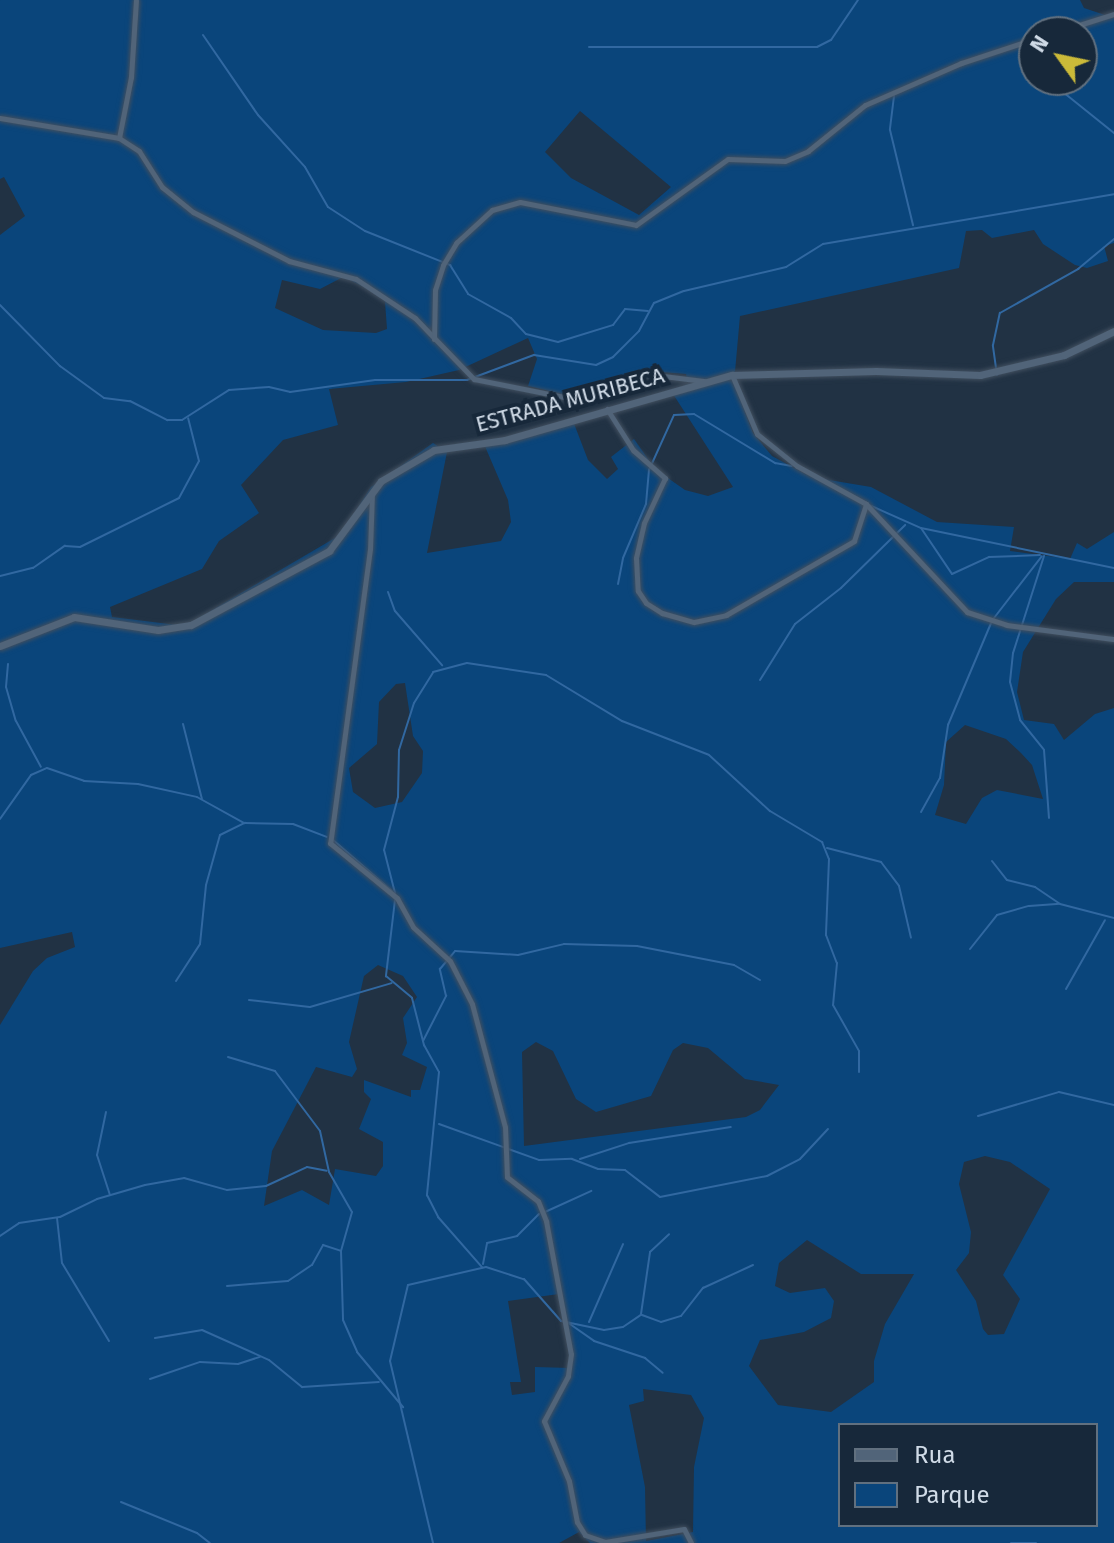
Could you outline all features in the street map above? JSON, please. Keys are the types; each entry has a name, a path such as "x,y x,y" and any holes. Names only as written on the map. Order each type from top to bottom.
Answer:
{"street":[{"path":"119,138 131,77 136,0"},
{"path":"434,339 440,273 456,243 492,210 520,202 636,225 728,159 785,161 808,151 865,105 961,63 1018,44"},
{"path":"0,118 119,138 139,151 162,187 193,212 289,261 356,279 408,312 474,379 557,396 647,374 705,381"},
{"name":"ESTRADA MURIBECA","path":"0,646 74,617 158,630 191,625 329,551 372,491 399,466 434,450 505,440 732,375 876,371 980,375 1064,355 1114,331"},
{"path":"732,375 749,419 770,447 866,504 967,612 1007,625 1114,639"},
{"path":"607,409 633,450 665,478 644,523 636,558 638,591 646,603 662,613 694,622 726,615 854,541 866,504"},
{"path":"372,491 370,549 330,843 397,898 413,927 450,961 472,1004 503,1119 507,1177 538,1201 546,1221 571,1354 568,1376 544,1421 569,1481 577,1522 585,1535 605,1542 684,1529 691,1543"}],"green space":[{"path":"0,0 1080,0 1084,8 1114,18 1114,243 1104,246 1108,261 1087,268 1075,265 1043,244 1034,230 992,238 982,230 966,231 959,268 740,316 734,383 753,433 772,456 811,477 871,487 937,522 1014,527 1010,551 1070,559 1077,543 1087,549 1114,532 1114,582 1074,582 1056,599 1023,652 1017,692 1024,720 1054,724 1064,740 1095,714 1114,708 1114,1543 590,1543 579,1532 559,1543 0,1543 0,1025 33,971 47,958 75,947 72,932 0,948 0,235 25,216 4,177 0,179","holes":["580,111 671,187 639,215 571,178 545,152","343,277 379,294 385,302 387,329 376,333 323,330 275,308 282,280 320,289","528,338 537,359 528,386 562,394 576,396 648,371 686,374 688,383 673,394 733,487 708,496 685,490 655,469 634,439 611,457 618,469 607,479 588,460 573,421 484,444 508,500 511,522 501,541 427,553 447,452 433,443 371,487 340,535 185,626 112,617 110,607 202,569 219,541 259,513 241,485 283,440 338,425 329,389 406,382 459,370","405,683 413,736 423,751 422,773 402,802 375,808 353,792 349,768 377,744 379,702 396,684","965,725 1006,739 1032,765 1043,799 997,790 982,798 966,824 935,815 944,785 946,742","378,965 403,976 417,997 403,1018 407,1043 402,1055 427,1067 420,1090 411,1090 411,1097 364,1080 364,1092 371,1099 359,1129 383,1142 383,1166 376,1176 335,1169 329,1205 302,1190 264,1206 272,1151 316,1067 352,1077 357,1069 349,1042 364,976","536,1042 553,1051 576,1099 596,1112 651,1096 673,1050 683,1043 708,1048 745,1079 779,1085 760,1110 746,1117 524,1146 522,1052","985,1156 1010,1162 1050,1189 1003,1275 1020,1299 1004,1334 988,1335 983,1329 976,1301 956,1270 969,1253 971,1232 959,1184 964,1162","807,1240 861,1274 914,1274 885,1324 874,1361 874,1382 831,1412 778,1405 749,1366 760,1340 804,1332 831,1318 834,1301 825,1288 790,1293 775,1286 779,1263","559,1294 571,1368 535,1367 535,1392 512,1395 510,1382 521,1382 508,1301","643,1389 691,1395 704,1418 694,1467 693,1532 646,1541 645,1487 629,1405 644,1401"]}],"waterway":[{"path":"589,47 817,47 831,40 858,0"},
{"path":"203,35 258,115 305,167 328,207 365,231 450,265 468,294 511,318 526,334 558,342 613,325 625,309 648,311"},
{"path":"894,96 890,130 913,225"},
{"path":"1068,96 1114,133"},
{"path":"0,305 60,366 104,398 130,401 167,420 182,420 229,390 269,387 290,392 375,380 467,380 534,355 596,365 613,357 639,331 654,303 684,291 786,267 823,244 1114,194"},
{"path":"997,375 993,345 1000,313 1078,269 1114,239"},
{"path":"618,584 623,558 646,504 649,470 674,415 694,414 775,463 792,466"},
{"path":"0,576 33,568 65,546 80,547 179,498 199,461 188,418"},
{"path":"869,505 921,528 1114,568"},
{"path":"760,680 795,624 841,588 905,525"},
{"path":"921,528 952,574 989,557 1040,555"},
{"path":"994,618 1042,556"},
{"path":"1044,556 1013,653 1010,682 1020,720 1044,750 1049,818"},
{"path":"388,592 395,611 442,665"},
{"path":"921,812 940,778 948,725 991,623"},
{"path":"395,893 384,850 398,797 399,750 414,703 433,672 467,663 546,675 622,721 709,755 770,811 822,842 829,859 826,935 837,963 833,1005 859,1051 859,1072"},
{"path":"8,664 6,687 16,721 41,767"},
{"path":"183,724 202,799"},
{"path":"0,819 31,775 47,768 84,781 138,784 197,797 244,823"},
{"path":"176,981 200,944 206,885 220,835 245,823 293,824 327,837"},
{"path":"333,840 392,891"},
{"path":"827,848 881,862 899,886 911,938"},
{"path":"992,861 1007,880 1035,887 1059,903"},
{"path":"395,900 386,976 412,998 424,1045 439,1072 427,1195 438,1217 482,1267"},
{"path":"970,949 997,915 1029,906 1060,904 1114,918"},
{"path":"1066,989 1105,920"},
{"path":"423,1041 446,996 440,969 455,951 518,955 564,944 637,946 734,965 760,980"},
{"path":"249,1000 310,1007 392,983"},
{"path":"228,1057 275,1071 320,1131 329,1172 352,1212 341,1251 343,1320 357,1352 403,1407"},
{"path":"978,1116 1059,1092 1114,1105"},
{"path":"106,1112 97,1155 110,1195"},
{"path":"439,1124 539,1160 572,1159 598,1169 625,1170 660,1197 767,1176 800,1159 828,1129"},
{"path":"580,1159 629,1143 731,1127"},
{"path":"0,1236 19,1223 60,1217 97,1199 145,1185 184,1178 227,1190 266,1186 307,1167 327,1171"},
{"path":"545,1212 591,1191"},
{"path":"483,1264 487,1243 517,1236 539,1214"},
{"path":"57,1218 62,1263 109,1341"},
{"path":"641,1314 650,1252 669,1234"},
{"path":"589,1322 623,1244"},
{"path":"227,1286 288,1281 312,1265 323,1245 341,1251"},
{"path":"642,1315 661,1322 681,1316 703,1288 753,1265"},
{"path":"433,1543 390,1361 408,1285 486,1267 524,1279 561,1321 604,1330 623,1327 641,1315"},
{"path":"567,1322 594,1341 645,1358 663,1373"},
{"path":"155,1338 202,1330 269,1360 302,1387 379,1382"},
{"path":"150,1379 200,1362 238,1364 260,1357"},
{"path":"121,1502 197,1533 210,1543"},
{"path":"1011,1543 1036,1543"}]}
